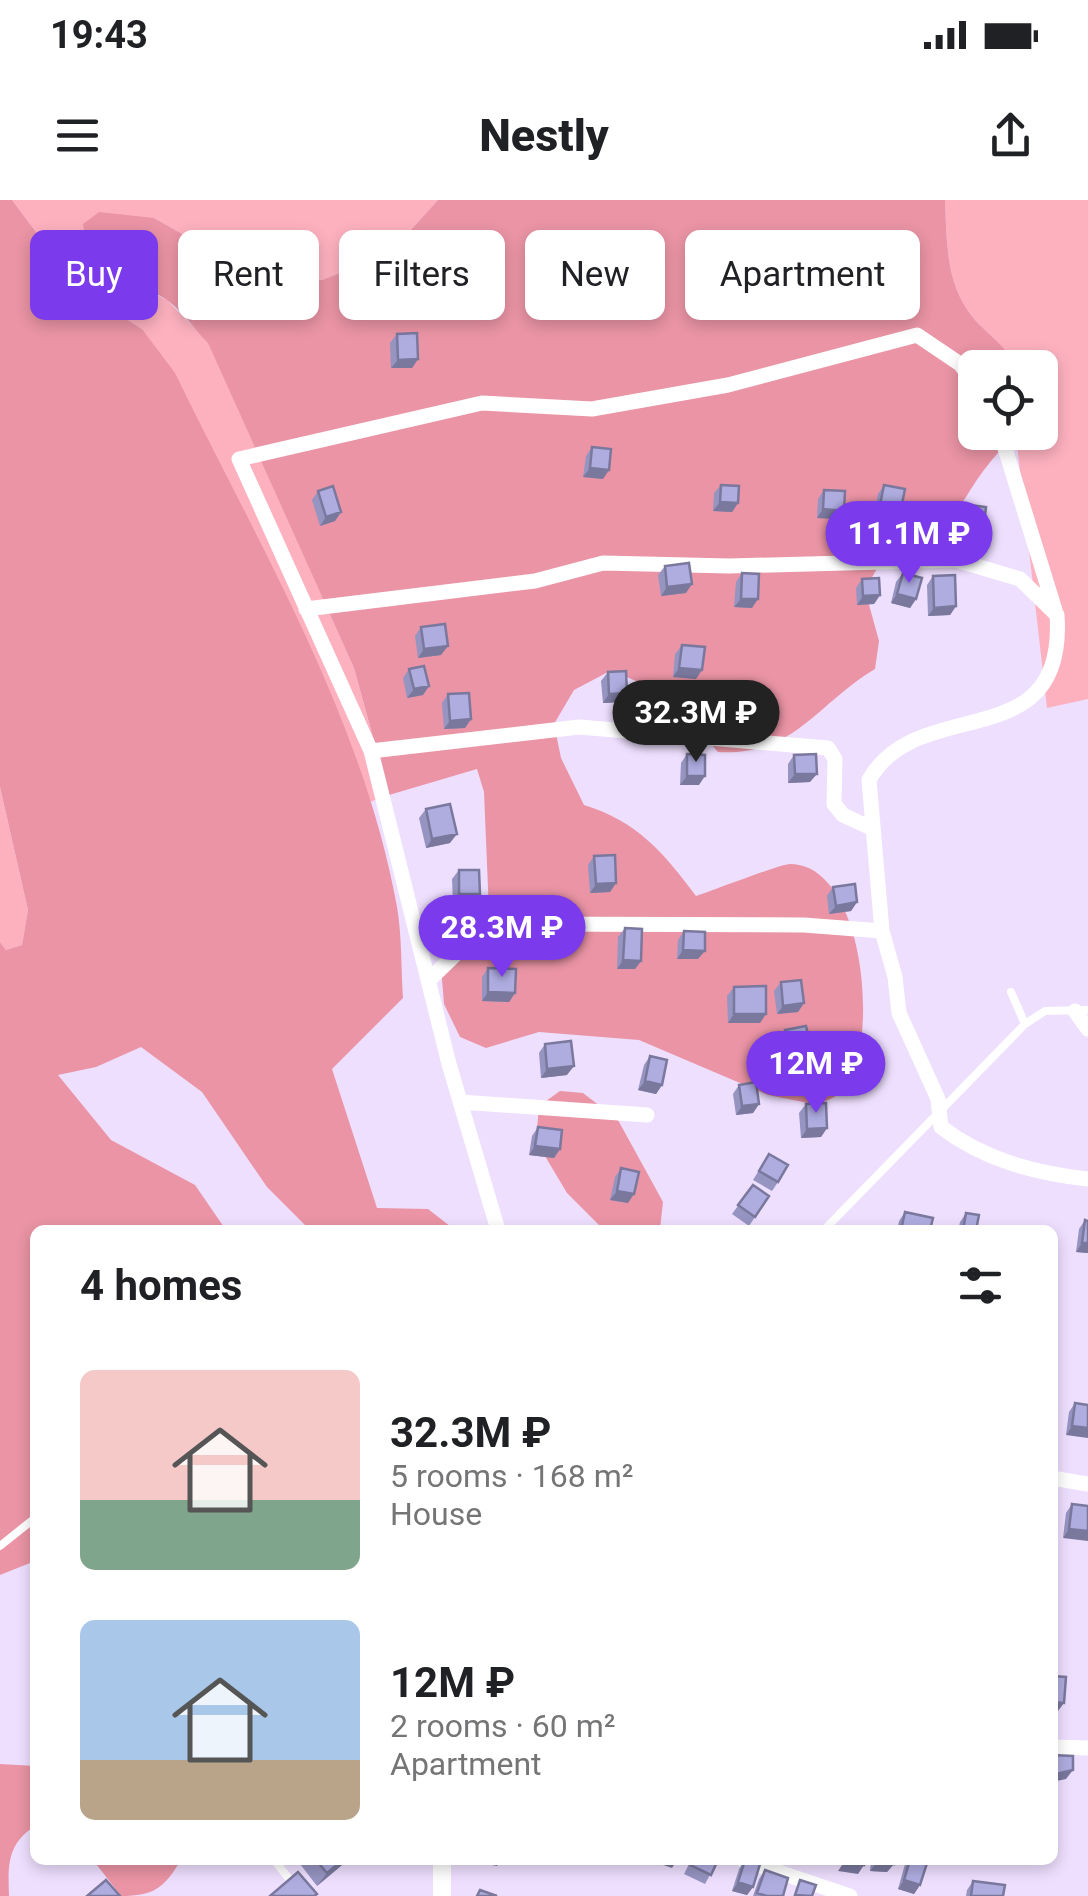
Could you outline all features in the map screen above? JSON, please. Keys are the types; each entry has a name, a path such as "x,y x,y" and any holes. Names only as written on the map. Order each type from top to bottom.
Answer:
{"street":[{"path":"497,1225 460,1102 372,751 239,458 482,404 592,409 708,388 918,336 958,363"},
{"path":"1006,450 1057,615 1059,644 1039,692 1006,713 896,748 869,780 870,828 882,930 895,977 899,1013 938,1099 937,1116 951,1134 991,1156 1029,1171 1088,1179"},
{"path":"306,609 535,581 603,563 729,566 956,560 1020,580 1057,615"},
{"path":"372,751 579,727 828,748 835,759 834,804 844,815 870,828"},
{"path":"430,979 487,924 804,925 882,930"},
{"path":"1081,1011 1088,1028"},
{"path":"460,1102 647,1115"},
{"path":"1058,1479 1088,1484"},
{"path":"1058,1747 1088,1748"},
{"path":"442,1865 442,1896"},
{"path":"758,1865 850,1896"}],"lane":[{"path":"1011,992 1026,1024"},
{"path":"829,1225 1026,1024 1045,1011 1081,1011"},
{"path":"0,1546 30,1522"},
{"path":"278,1865 303,1896"}],"shaded area":[{"path":"0,200 12,200 35,230 30,230 30,320 128,320 142,329 175,373 273,567 334,700 381,837 397,907 403,998 332,1069 377,1208 428,1209 449,1225 305,1225 267,1187 202,1092 141,1047 96,1067 58,1075 111,1140 195,1185 223,1225 30,1225 30,1563 0,1575 0,942 6,950 22,945 28,910 0,787"},
{"path":"12,200 438,200 411,230 339,230 339,273 322,280 319,230 178,232 154,218 145,230 35,230"},
{"path":"438,200 945,200 950,263 958,293 975,320 1005,350 958,350 958,450 1000,450 930,556 879,565 865,590 879,641 875,669 786,737 744,751 718,752 657,693 610,671 574,690 554,724 561,758 584,805 619,820 648,840 696,896 790,864 815,872 835,893 850,923 859,959 862,1035 855,1067 844,1090 818,1105 768,1095 639,1040 539,1032 486,1048 460,1037 444,1004 437,917 489,912 484,792 477,769 389,795 354,668 208,343 187,320 319,320 319,279 339,273 339,320 505,320 505,230 411,230"},
{"path":"945,200 1088,200 1088,699 1047,708 1018,450 1058,450 1058,350 1005,350 975,320 953,278"},
{"path":"99,212 154,218 178,232 178,310 158,295 158,230 84,230 83,224"},
{"path":"158,296 178,311 178,320 187,320 208,342 354,668 389,795 370,802 321,673 142,329 128,320 158,320"},
{"path":"0,787 28,910 22,945 6,950 0,942"},
{"path":"560,1091 583,1093 618,1120 663,1202 660,1225 599,1225 567,1193 536,1141 539,1106"},
{"path":"0,1764 30,1766 30,1830 11,1856 9,1896 0,1896"},
{"path":"97,1865 177,1865 157,1888 121,1896"}],"building":[{"path":"417,333 418,359 398,360 397,334"},
{"path":"592,447 611,449 609,470 590,468"},
{"path":"721,485 739,486 738,503 720,502"},
{"path":"884,485 905,489 901,509 880,505"},
{"path":"333,486 341,512 326,517 318,491"},
{"path":"824,490 845,491 844,511 823,509"},
{"path":"970,505 986,507 984,525 968,524"},
{"path":"689,563 692,584 667,587 665,566"},
{"path":"742,573 759,574 758,599 741,599"},
{"path":"903,573 922,578 916,599 897,594"},
{"path":"955,575 956,606 934,608 933,576"},
{"path":"879,578 880,595 863,596 862,579"},
{"path":"445,624 448,646 424,649 421,627"},
{"path":"682,645 705,647 702,670 679,668"},
{"path":"424,666 429,686 414,689 409,669"},
{"path":"626,671 627,693 609,694 608,672"},
{"path":"469,693 471,719 450,721 448,694"},
{"path":"687,754 705,755 705,776 687,776"},
{"path":"816,754 817,774 795,774 794,755"},
{"path":"450,804 457,834 432,839 426,809"},
{"path":"615,855 616,883 596,884 594,856"},
{"path":"459,870 479,870 480,894 459,894"},
{"path":"855,884 857,902 836,906 833,887"},
{"path":"625,928 642,929 641,961 623,960"},
{"path":"684,931 705,932 705,951 683,950"},
{"path":"488,968 516,969 515,993 488,992"},
{"path":"801,980 804,1003 783,1006 781,982"},
{"path":"766,986 766,1014 734,1014 734,987"},
{"path":"806,1026 812,1052 791,1056 785,1030"},
{"path":"571,1041 574,1066 547,1069 545,1044"},
{"path":"650,1056 667,1060 662,1085 645,1081"},
{"path":"756,1082 759,1104 742,1106 739,1085"},
{"path":"826,1103 827,1128 807,1129 806,1104"},
{"path":"538,1127 562,1130 560,1149 535,1146"},
{"path":"769,1154 788,1165 778,1182 759,1171"},
{"path":"621,1168 639,1172 634,1194 617,1191"},
{"path":"753,1185 769,1196 755,1217 738,1205"},
{"path":"905,1212 933,1218 931,1225 902,1225"},
{"path":"966,1213 979,1215 977,1225 964,1225"},
{"path":"1085,1220 1088,1243 1082,1243"},
{"path":"1075,1403 1088,1405 1088,1428 1072,1426"},
{"path":"1072,1504 1088,1506 1088,1531 1069,1529"},
{"path":"1058,1676 1066,1677 1064,1703 1058,1702"},
{"path":"1058,1755 1073,1756 1073,1770 1058,1774"},
{"path":"320,1865 337,1865 327,1873"},
{"path":"690,1865 716,1865 711,1875"},
{"path":"743,1865 760,1865 753,1887 738,1882"},
{"path":"908,1865 926,1865 920,1885 904,1880"},
{"path":"765,1870 788,1878 783,1896 757,1893"},
{"path":"298,1872 317,1894 270,1896"},
{"path":"106,1880 120,1896 87,1896"},
{"path":"800,1880 816,1885 812,1896 795,1895"},
{"path":"973,1881 1005,1885 1003,1896 971,1896"}]}
